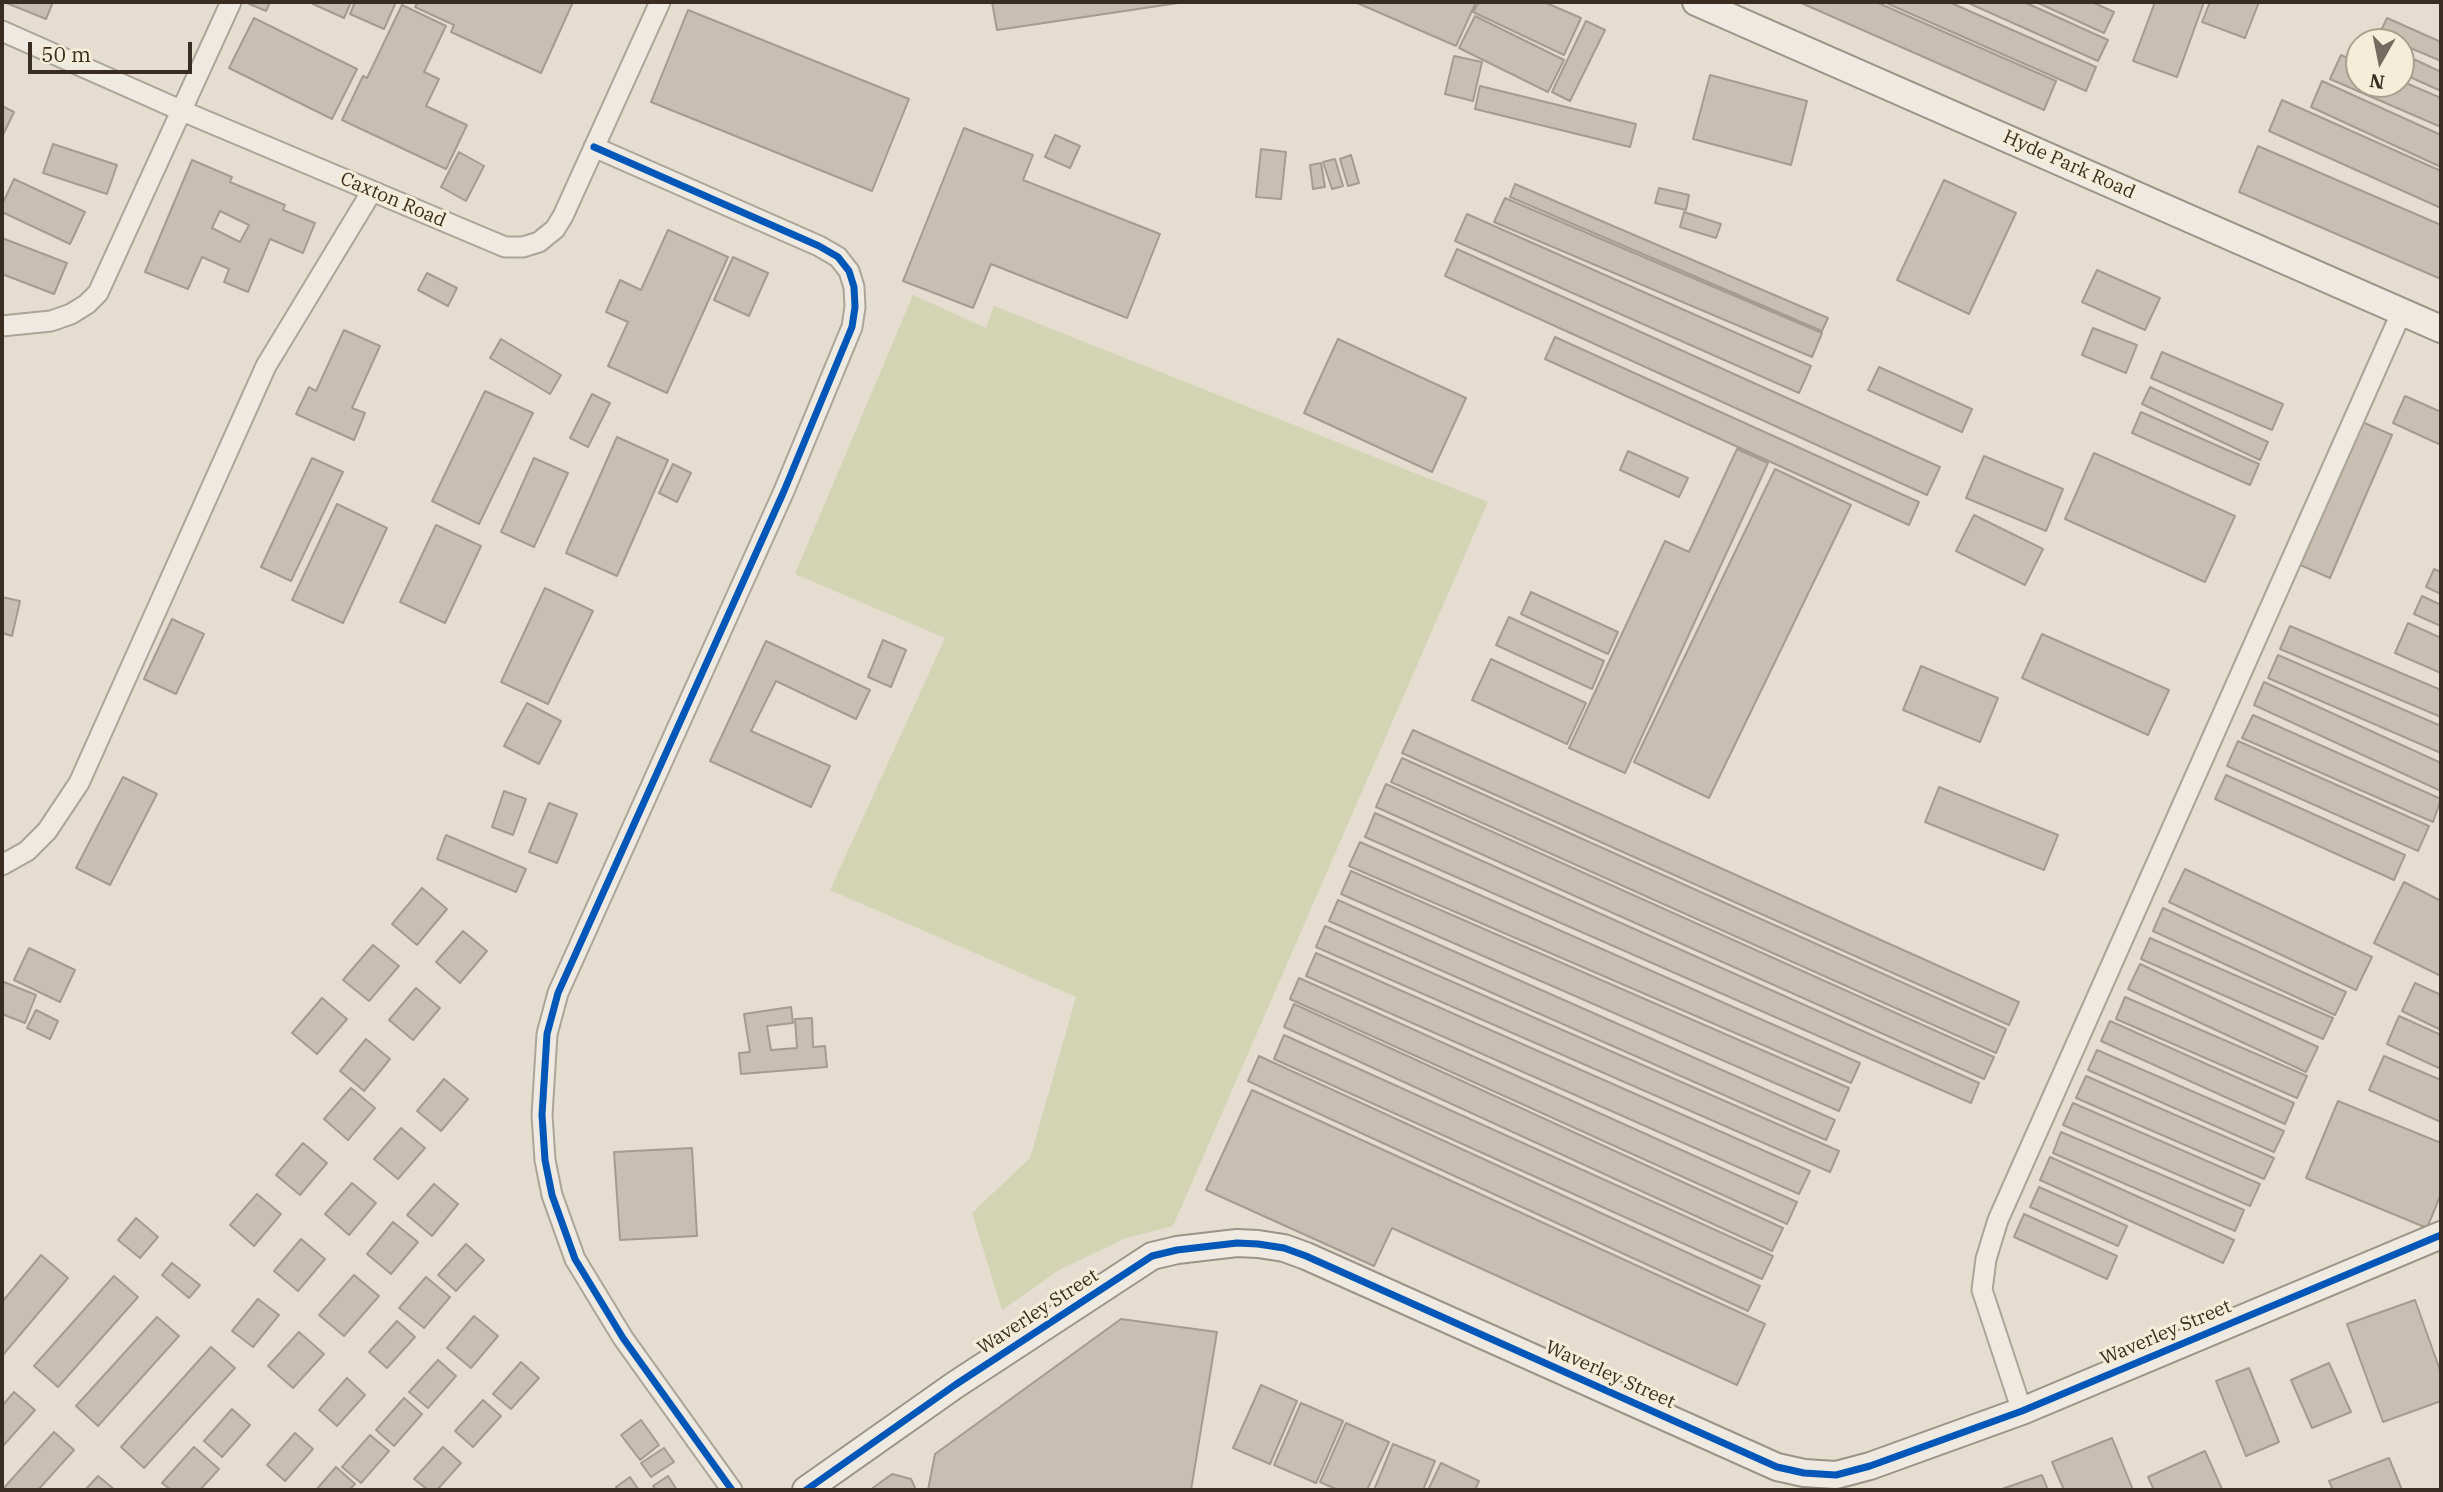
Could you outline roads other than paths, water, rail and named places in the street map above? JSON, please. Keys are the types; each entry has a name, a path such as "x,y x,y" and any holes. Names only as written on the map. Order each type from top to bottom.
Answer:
{"street":[{"path":"2,326 51,321 71,314 98,293 230,2"},
{"name":"Caxton Road","path":"2,31 180,110 505,247 523,247 539,242 555,229 563,216 660,2"},
{"name":"Hyde Park Road","path":"1696,2 2441,329"},
{"path":"594,147 838,257 849,271 855,287 852,327 784,492 558,993 547,1034 542,1137 552,1195 575,1259 622,1338 732,1490"},
{"path":"2,865 27,851 47,831 79,783 266,366 372,191"},
{"path":"2022,1411 1982,1290 1986,1259 1998,1220 2402,311"},
{"name":"Waverley Street","path":"806,1490 955,1385 1152,1256 1177,1250 1237,1243 1284,1248 1777,1467 1840,1483 1870,1466 2022,1411 2441,1235"}]}
